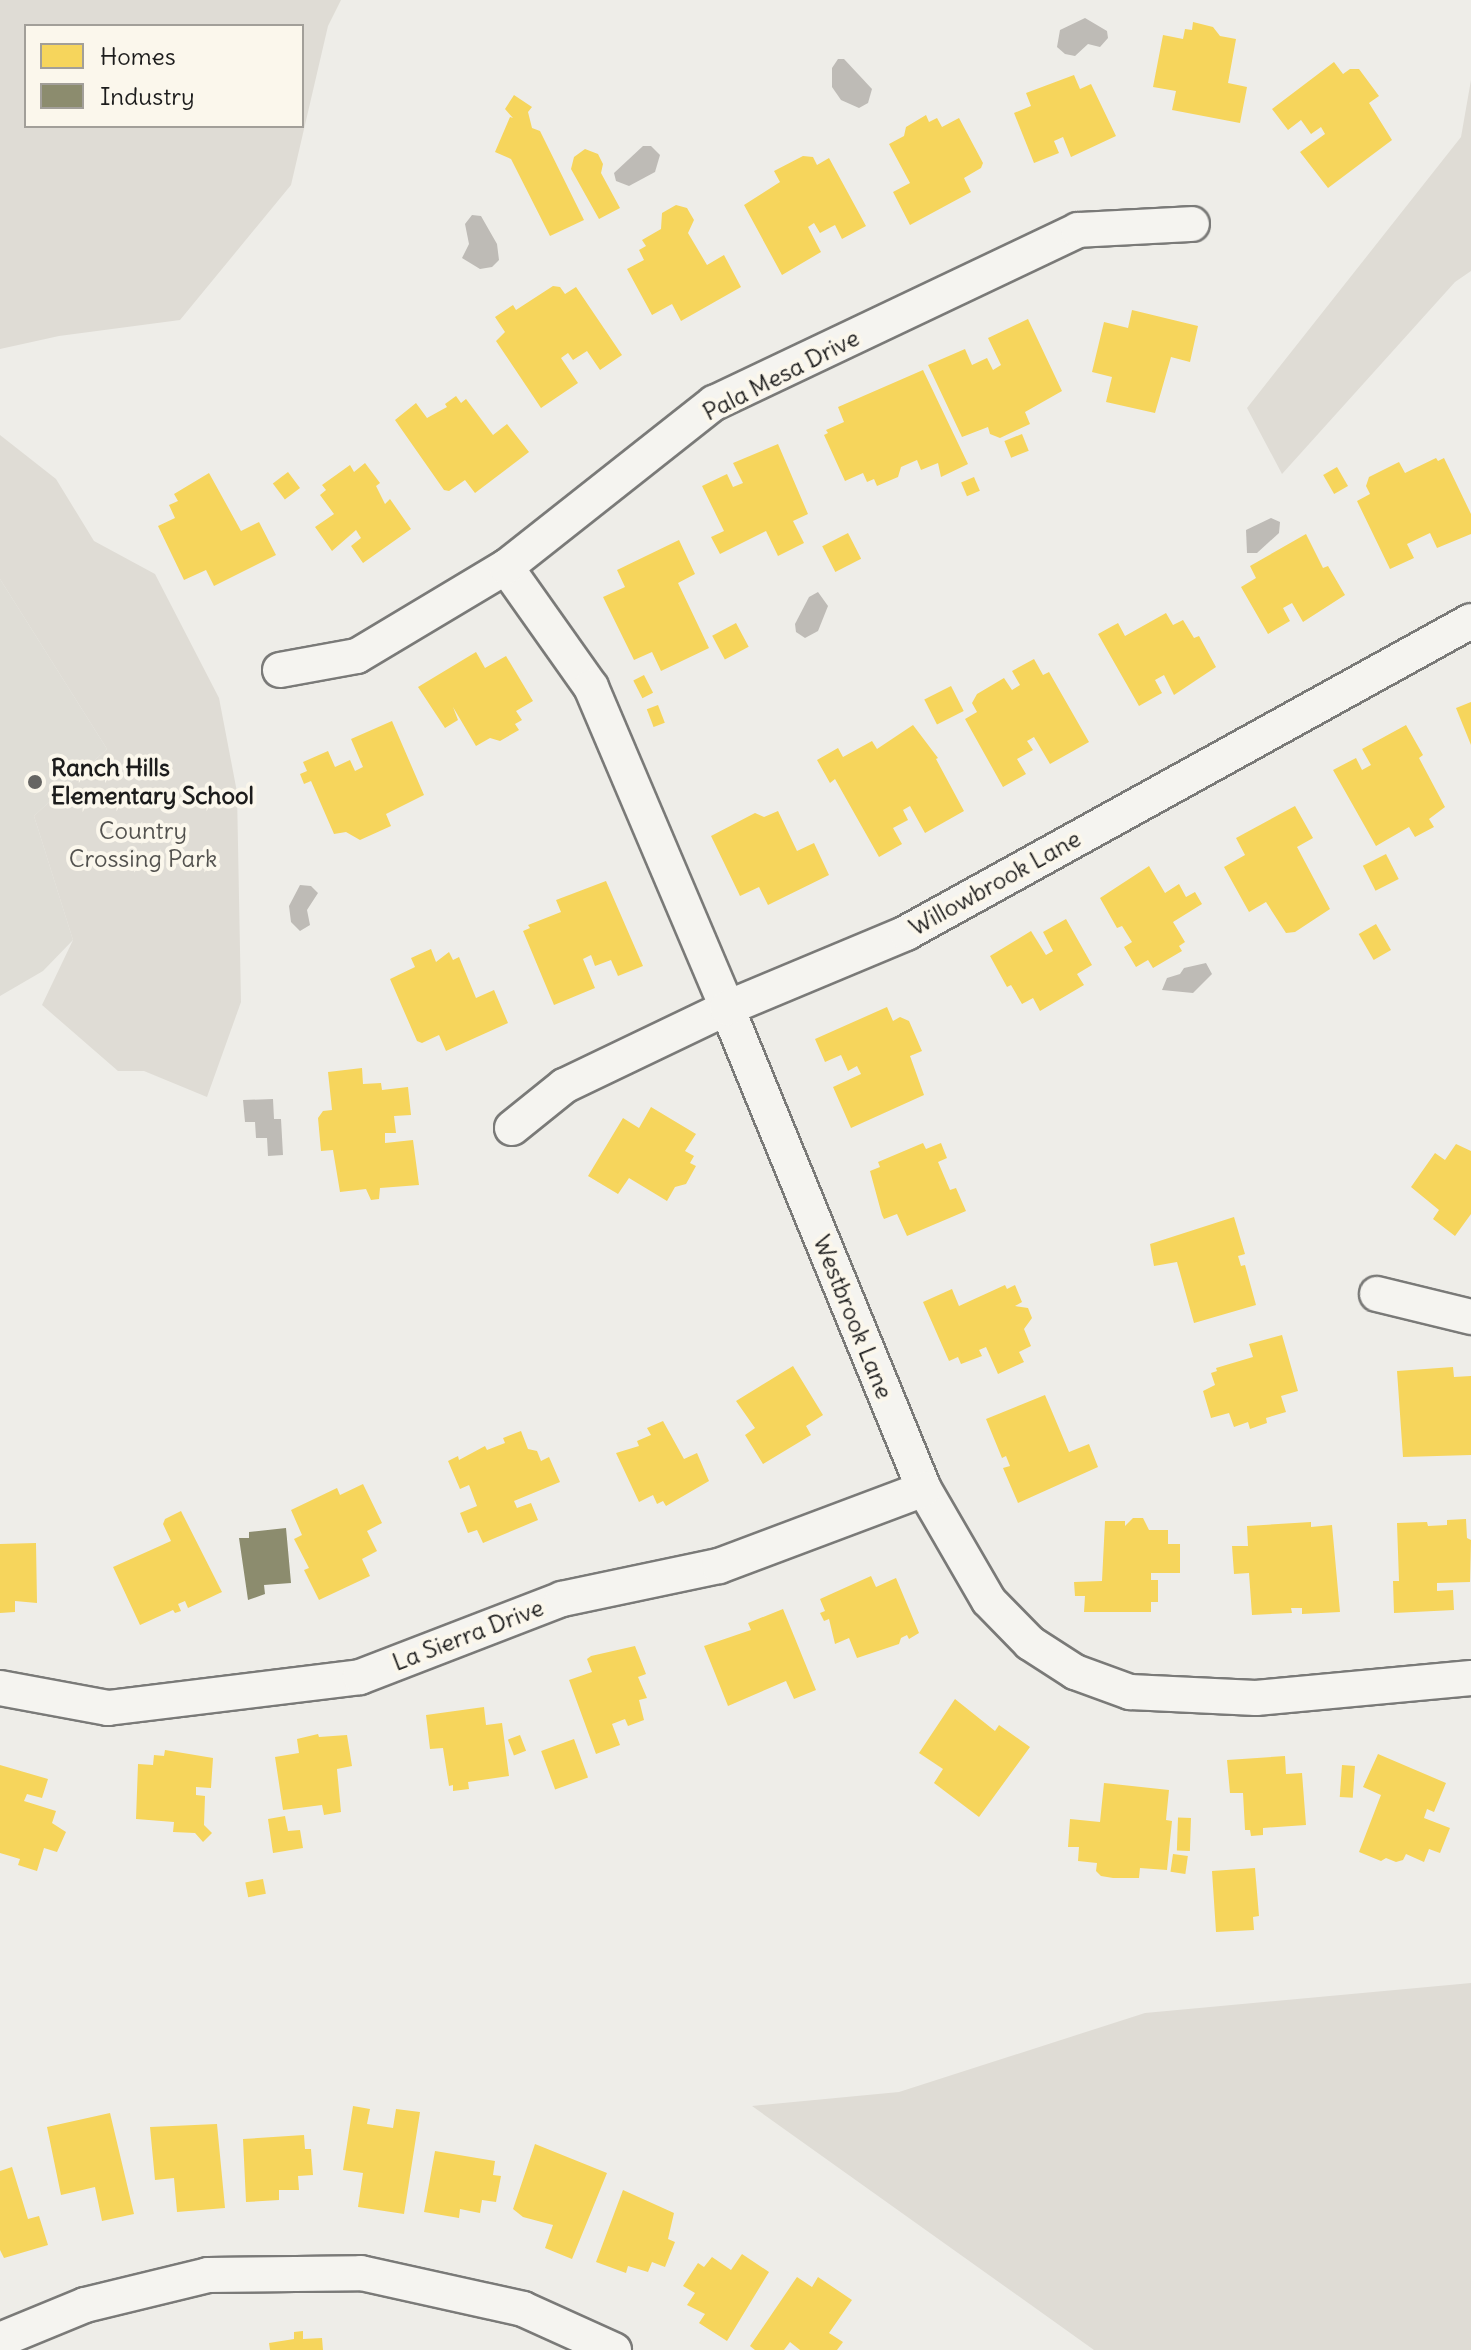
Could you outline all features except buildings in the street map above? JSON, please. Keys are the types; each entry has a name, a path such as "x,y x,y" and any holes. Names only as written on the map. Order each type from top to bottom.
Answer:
{"street":[{"name":"Pala Mesa Drive","path":"280,670 357,656 506,567 714,403 1078,230 1192,224"},
{"name":"Westbrook Lane","path":"506,567 591,687 727,1008 924,1489 989,1601 1030,1643 1075,1672 1130,1692 1256,1698 1471,1678"},
{"name":"Willowbrook Lane","path":"512,1128 564,1086 727,1008 906,933 1471,621"},
{"path":"1377,1294 1471,1317"},
{"name":"La Sierra Drive","path":"0,1688 108,1708 360,1677 562,1599 719,1566 924,1489"},
{"path":"0,2340 85,2305 208,2275 361,2273 523,2309 614,2350"}],"shaded area":[{"path":"1085,18 1107,31 1108,38 1100,47 1088,44 1075,56 1065,54 1057,47 1060,30"},
{"path":"838,59 844,59 872,89 868,103 859,108 841,100 832,87 832,68"},
{"path":"643,146 651,146 660,155 655,172 629,186 616,181 614,173"},
{"path":"472,215 481,216 497,244 499,260 492,267 480,269 462,258 469,244 465,224"},
{"path":"1271,518 1280,522 1279,533 1257,553 1247,553 1246,530"},
{"name":"Ranch Hills Elementary School","path":"0,579 107,749 34,816 73,940 43,971 0,996"},
{"path":"818,592 828,606 818,631 805,638 796,632 795,624 809,597"},
{"path":"300,885 311,886 318,893 307,910 310,925 300,931 291,922 289,906"},
{"path":"1206,963 1212,974 1193,993 1162,990 1167,978 1180,974 1184,968"},
{"path":"273,1099 274,1119 281,1119 283,1155 268,1156 267,1138 256,1138 255,1122 245,1122 243,1100"}],"green space":[{"path":"0,0 341,0 328,26 291,185 180,320 59,336 0,349"},
{"path":"1471,80 1471,271 1455,282 1282,474 1247,408 1461,137"},
{"name":"Country Crossing Park","path":"0,435 56,479 94,541 155,574 219,698 237,792 241,1002 207,1097 144,1071 118,1071 42,1005 73,940 34,816 107,749 0,579"},
{"path":"1471,1983 1471,2350 1094,2350 752,2106 899,2092 1145,2013"}],"place":[{"name":"Ranch Hills Elementary School","path":"35,782"}]}
